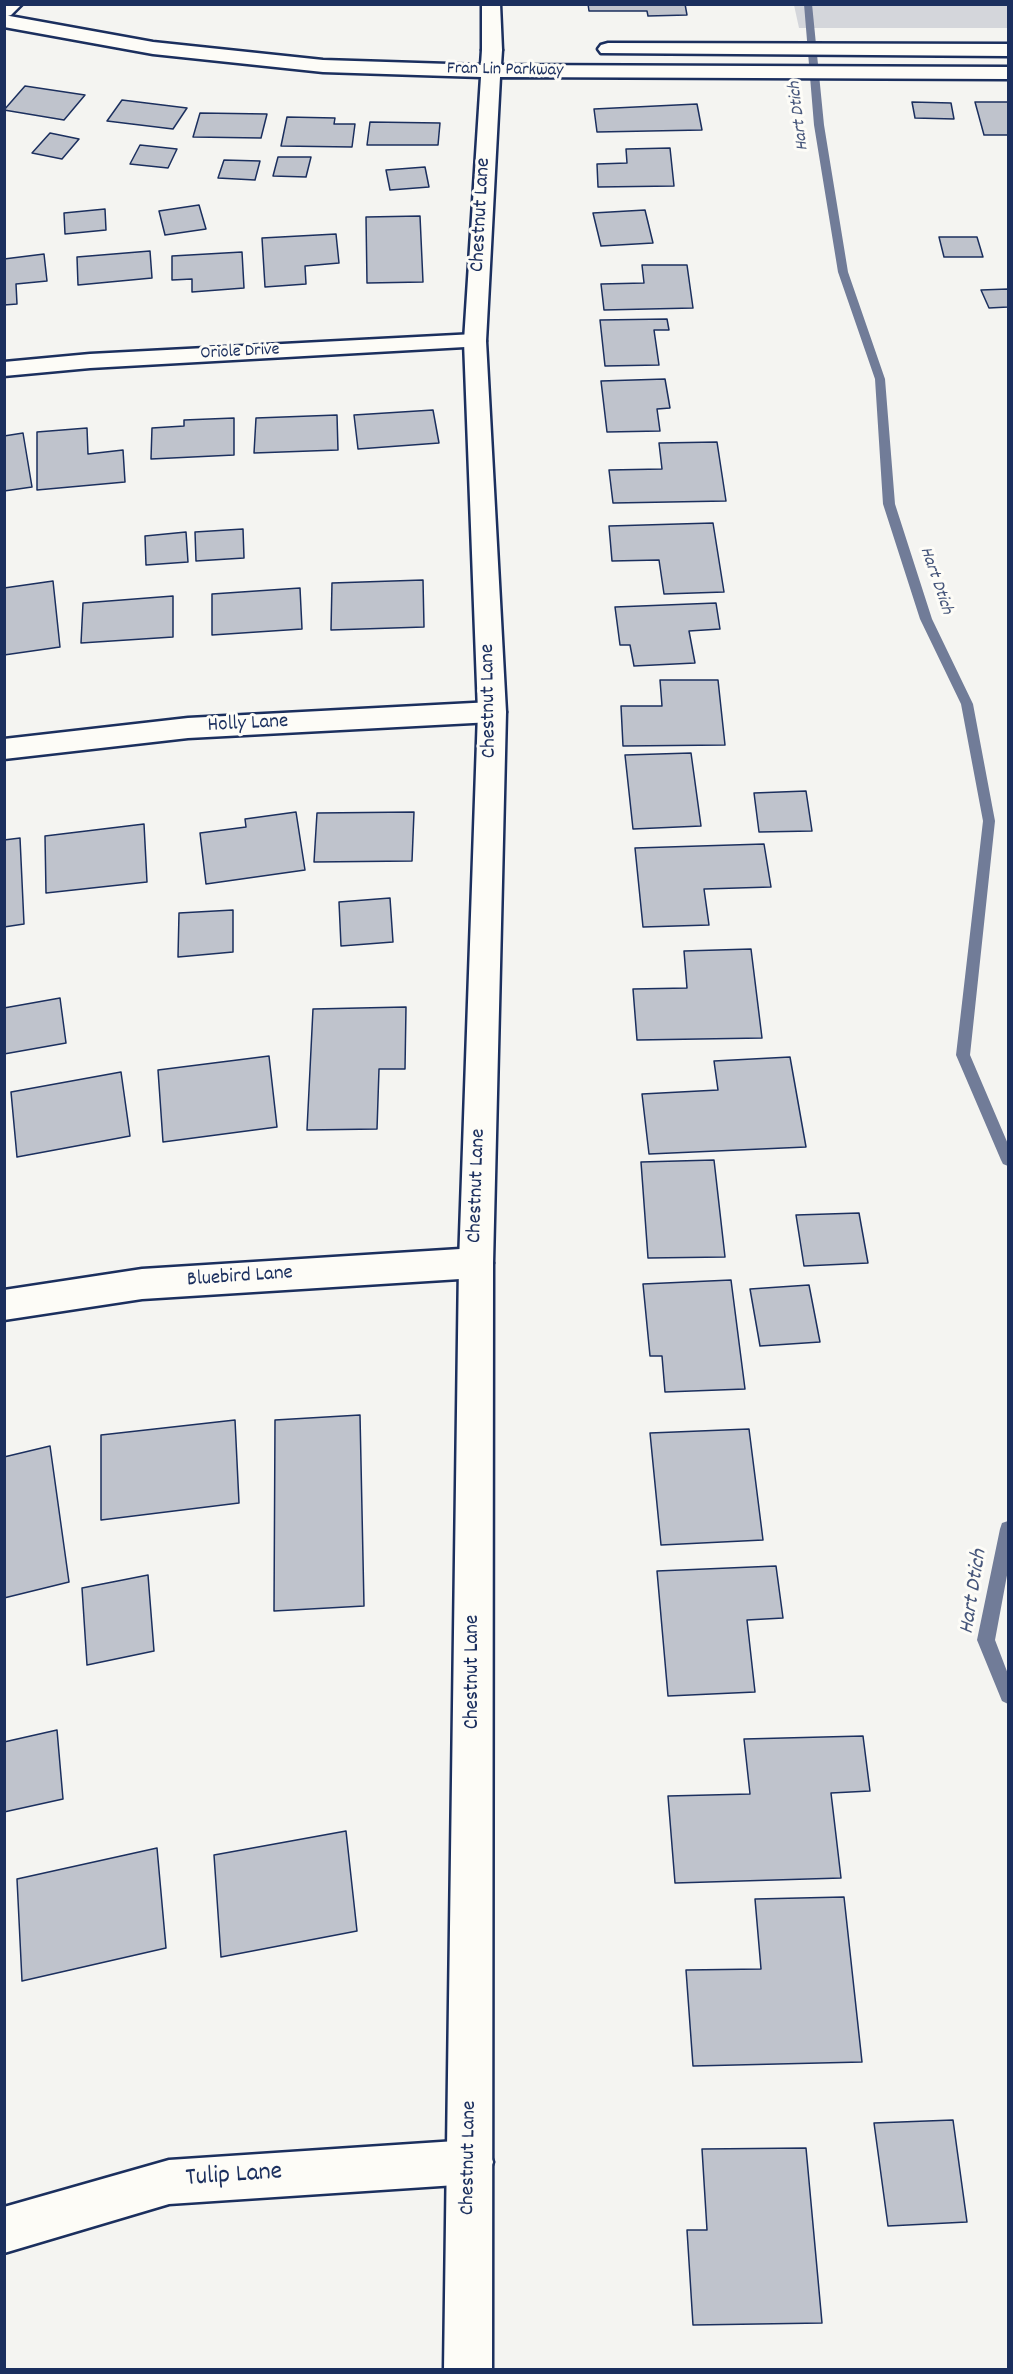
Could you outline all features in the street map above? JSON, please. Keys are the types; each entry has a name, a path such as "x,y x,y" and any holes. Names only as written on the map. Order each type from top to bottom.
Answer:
{"street":[{"path":"4,11 13,4"},
{"name":"Chestnut Lane","path":"468,2370 476,1263 492,712 475,341 492,55 491,4"},
{"name":"Fran Lin Parkway","path":"4,21 153,48 323,66 492,55 711,72 1008,73"},
{"path":"159,30 216,36"},
{"name":"Fran Lin Parkway","path":"587,49 1008,50"},
{"name":"Oriole Drive","path":"4,369 90,361 475,341"},
{"name":"Holly Lane","path":"4,749 188,728 492,712"},
{"name":"Bluebird Lane","path":"4,1305 142,1284 476,1263"},
{"name":"Tulip Lane","path":"4,2230 169,2182 471,2162"}],"shaded area":[{"path":"794,5 1008,5 1008,28 799,28"}],"building":[{"path":"588,4 685,4 687,15 648,16 647,11 589,11"},
{"path":"25,86 85,95 64,120 4,110"},
{"path":"122,100 187,108 173,129 107,121"},
{"path":"912,102 951,103 954,119 915,118"},
{"path":"975,102 1008,102 1008,135 984,135"},
{"path":"697,104 702,130 597,132 594,109"},
{"path":"200,113 267,114 261,138 193,137"},
{"path":"287,117 335,118 334,124 355,124 352,147 281,146"},
{"path":"370,122 440,123 438,145 367,145"},
{"path":"50,133 79,139 62,159 32,153"},
{"path":"140,145 177,149 168,168 130,164"},
{"path":"670,148 674,186 598,187 597,164 627,163 626,149"},
{"path":"278,157 311,157 306,177 273,176"},
{"path":"224,160 260,161 255,180 218,178"},
{"path":"425,167 429,187 390,190 386,170"},
{"path":"199,205 206,229 165,235 159,211"},
{"path":"105,209 106,230 65,234 64,213"},
{"path":"645,210 653,243 601,246 593,213"},
{"path":"420,216 423,282 367,283 366,217"},
{"path":"336,234 339,263 305,266 306,284 265,287 262,238"},
{"path":"939,237 977,237 983,257 944,257"},
{"path":"150,251 152,278 78,285 77,257"},
{"path":"242,252 244,288 192,292 192,279 172,280 172,256"},
{"path":"44,254 47,281 16,284 17,304 4,305 4,259"},
{"path":"642,265 687,265 693,308 604,310 601,284 644,283"},
{"path":"1008,289 1008,307 989,308 981,290"},
{"path":"667,319 669,330 654,330 659,365 605,366 600,320"},
{"path":"665,379 670,408 657,409 660,431 607,432 601,381"},
{"path":"433,410 439,443 358,449 354,415"},
{"path":"337,415 338,450 254,453 256,418"},
{"path":"234,418 234,455 151,459 152,428 184,426 184,420"},
{"path":"87,428 88,454 123,450 125,482 37,490 37,432"},
{"path":"23,433 32,487 4,491 4,436"},
{"path":"717,442 726,501 613,503 609,470 662,469 659,443"},
{"path":"713,523 724,592 664,594 659,560 612,561 609,526"},
{"path":"243,529 244,558 196,561 195,532"},
{"path":"186,532 188,562 146,565 145,536"},
{"path":"423,580 424,627 331,630 332,583"},
{"path":"53,581 60,647 4,655 4,588"},
{"path":"300,588 302,629 212,635 212,594"},
{"path":"173,596 173,637 81,643 83,603"},
{"path":"716,603 720,629 689,631 695,663 634,666 630,645 620,645 615,607"},
{"path":"660,680 718,680 725,745 623,746 621,706 662,706"},
{"path":"691,753 701,826 633,829 625,755"},
{"path":"806,791 812,831 759,832 754,793"},
{"path":"296,812 305,870 206,884 200,833 246,827 245,819"},
{"path":"414,812 412,861 314,862 317,813"},
{"path":"144,824 147,882 46,893 45,836"},
{"path":"20,838 24,924 4,927 4,840"},
{"path":"764,844 771,887 704,889 709,925 643,927 635,848"},
{"path":"390,898 393,942 341,946 339,902"},
{"path":"233,910 233,952 178,957 179,913"},
{"path":"751,949 762,1038 637,1040 633,989 687,988 684,951"},
{"path":"60,998 66,1043 4,1054 4,1008"},
{"path":"406,1007 405,1069 379,1069 377,1129 307,1130 313,1009"},
{"path":"269,1056 277,1127 163,1142 158,1070"},
{"path":"790,1057 806,1147 649,1154 642,1094 718,1090 714,1061"},
{"path":"121,1072 130,1136 17,1157 11,1092"},
{"path":"714,1160 725,1257 648,1258 641,1162"},
{"path":"859,1213 868,1263 804,1266 796,1215"},
{"path":"731,1280 745,1389 665,1392 662,1356 650,1356 643,1284"},
{"path":"809,1285 820,1342 760,1346 750,1289"},
{"path":"360,1415 364,1606 274,1611 275,1420"},
{"path":"235,1420 239,1503 101,1520 101,1435"},
{"path":"749,1429 763,1540 661,1545 650,1433"},
{"path":"50,1446 69,1582 4,1598 4,1457"},
{"path":"776,1566 783,1618 747,1620 755,1692 668,1696 657,1571"},
{"path":"148,1575 154,1651 87,1665 82,1588"},
{"path":"57,1730 63,1799 4,1812 4,1742"},
{"path":"863,1736 870,1791 831,1793 841,1878 675,1883 668,1796 750,1794 744,1739"},
{"path":"346,1831 357,1931 221,1957 214,1855"},
{"path":"157,1848 166,1948 22,1981 17,1879"},
{"path":"844,1897 862,2062 693,2066 686,1970 761,1969 755,1899"},
{"path":"953,2120 967,2222 888,2226 874,2123"},
{"path":"806,2148 822,2323 693,2325 687,2230 707,2230 702,2149"}],"waterway":[{"name":"Hart Dtich","path":"808,4 819,125 843,272 880,379 889,504 926,619 967,704 989,821 963,1055 1008,1160"},
{"name":"Hart Dtich","path":"1008,1529 986,1640 1008,1695"}]}
